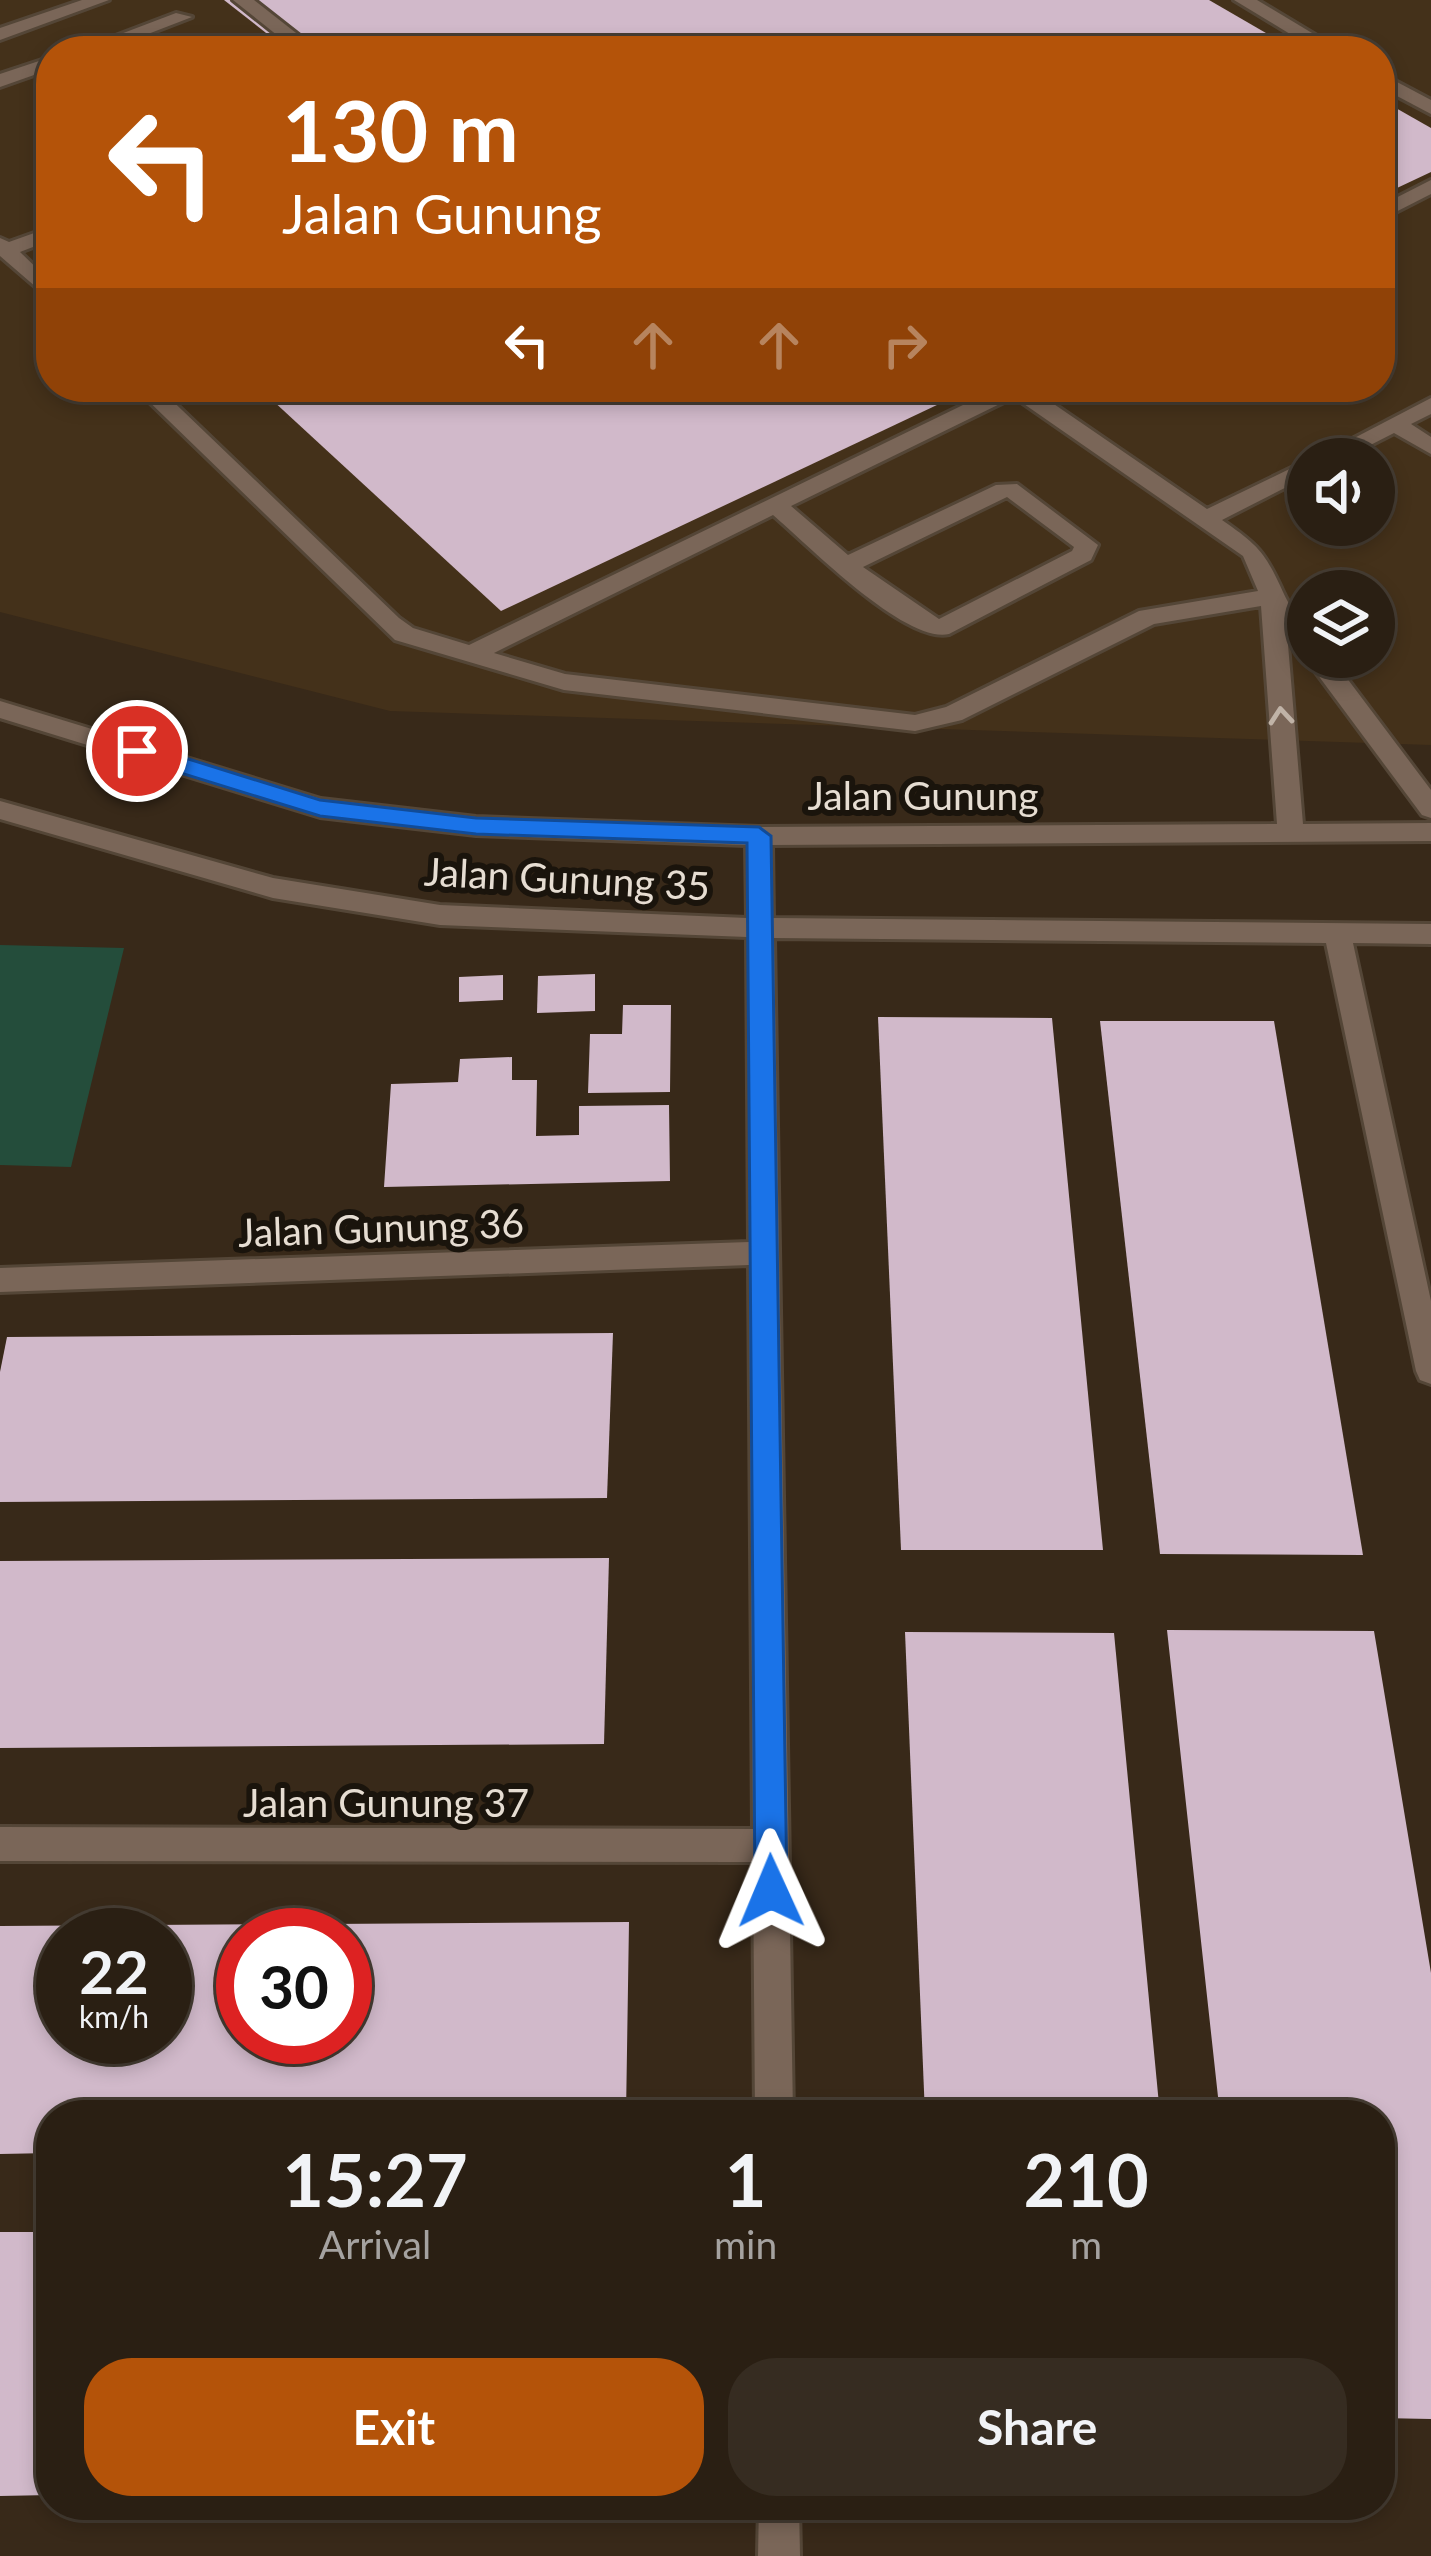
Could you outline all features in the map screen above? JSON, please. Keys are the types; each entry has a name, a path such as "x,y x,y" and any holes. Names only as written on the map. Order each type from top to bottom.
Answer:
{"street":[{"path":"0,34 100,0"},
{"path":"242,0 290,36"},
{"path":"1243,0 1306,36"},
{"path":"65,12 85,36"},
{"path":"129,36 183,17"},
{"path":"0,81 36,68"},
{"path":"1395,88 1431,108"},
{"path":"1395,206 1431,186"},
{"path":"36,237 3,247 36,279"},
{"path":"160,402 374,612 404,634 563,682 915,723 953,714 1148,617 1272,596"},
{"path":"470,655 986,402"},
{"path":"1038,402 1251,551 1264,569 1272,596 1291,832"},
{"path":"1365,438 1431,405"},
{"path":"1395,423 1431,447"},
{"path":"1206,519 1287,478"},
{"path":"774,504 849,564 924,624 940,628 1083,555 1086,545 1017,490 1004,490 849,564"},
{"path":"1272,596 1287,616"},
{"path":"1334,678 1431,809"},
{"name":"Jalan Gunung","path":"0,709 320,808 476,826 759,836 1431,832"},
{"name":"Jalan Gunung 35","path":"0,810 273,888 440,915 760,928 1338,937 1431,934"},
{"path":"759,836 774,2100"},
{"path":"1338,937 1431,1371"},
{"name":"Jalan Gunung 36","path":"0,1280 764,1253"},
{"name":"Jalan Gunung 37","path":"0,1844 771,1846"},
{"path":"779,2520 779,2556"}],"shaded area":[{"path":"0,0 1431,0 1431,745 390,711 0,612"}],"green space":[{"path":"0,945 124,948 71,1167 0,1165"}],"building":[{"path":"224,0 1209,0 1271,36 270,36"},
{"path":"1395,108 1431,128 1431,172 1395,189"},
{"path":"274,402 943,402 501,611"},
{"path":"595,974 595,1011 537,1013 538,976"},
{"path":"503,975 503,1000 459,1002 459,977"},
{"path":"623,1005 671,1005 670,1092 588,1093 590,1034 622,1034"},
{"path":"878,1017 1052,1018 1103,1550 901,1550"},
{"path":"1100,1021 1274,1021 1363,1555 1160,1554"},
{"path":"512,1057 512,1080 537,1080 536,1136 579,1135 579,1106 669,1105 670,1181 384,1187 391,1084 458,1082 460,1059"},
{"path":"613,1333 607,1498 0,1502 0,1372 7,1337"},
{"path":"609,1558 604,1744 0,1748 0,1561"},
{"path":"1167,1630 1374,1631 1431,1973 1431,2419 1395,2418 1395,2100 1218,2100"},
{"path":"905,1632 1114,1633 1159,2100 924,2100"},
{"path":"629,1922 626,2100 36,2100 36,2153 0,2154 0,1926 36,1926 36,2064 192,2064 192,1925 216,1925 216,2064 372,2064 372,1924"},
{"path":"0,2232 36,2232 36,2495 0,2496"}],"route":[{"path":"137,751 320,808 476,826 759,836 771,1891"}]}
